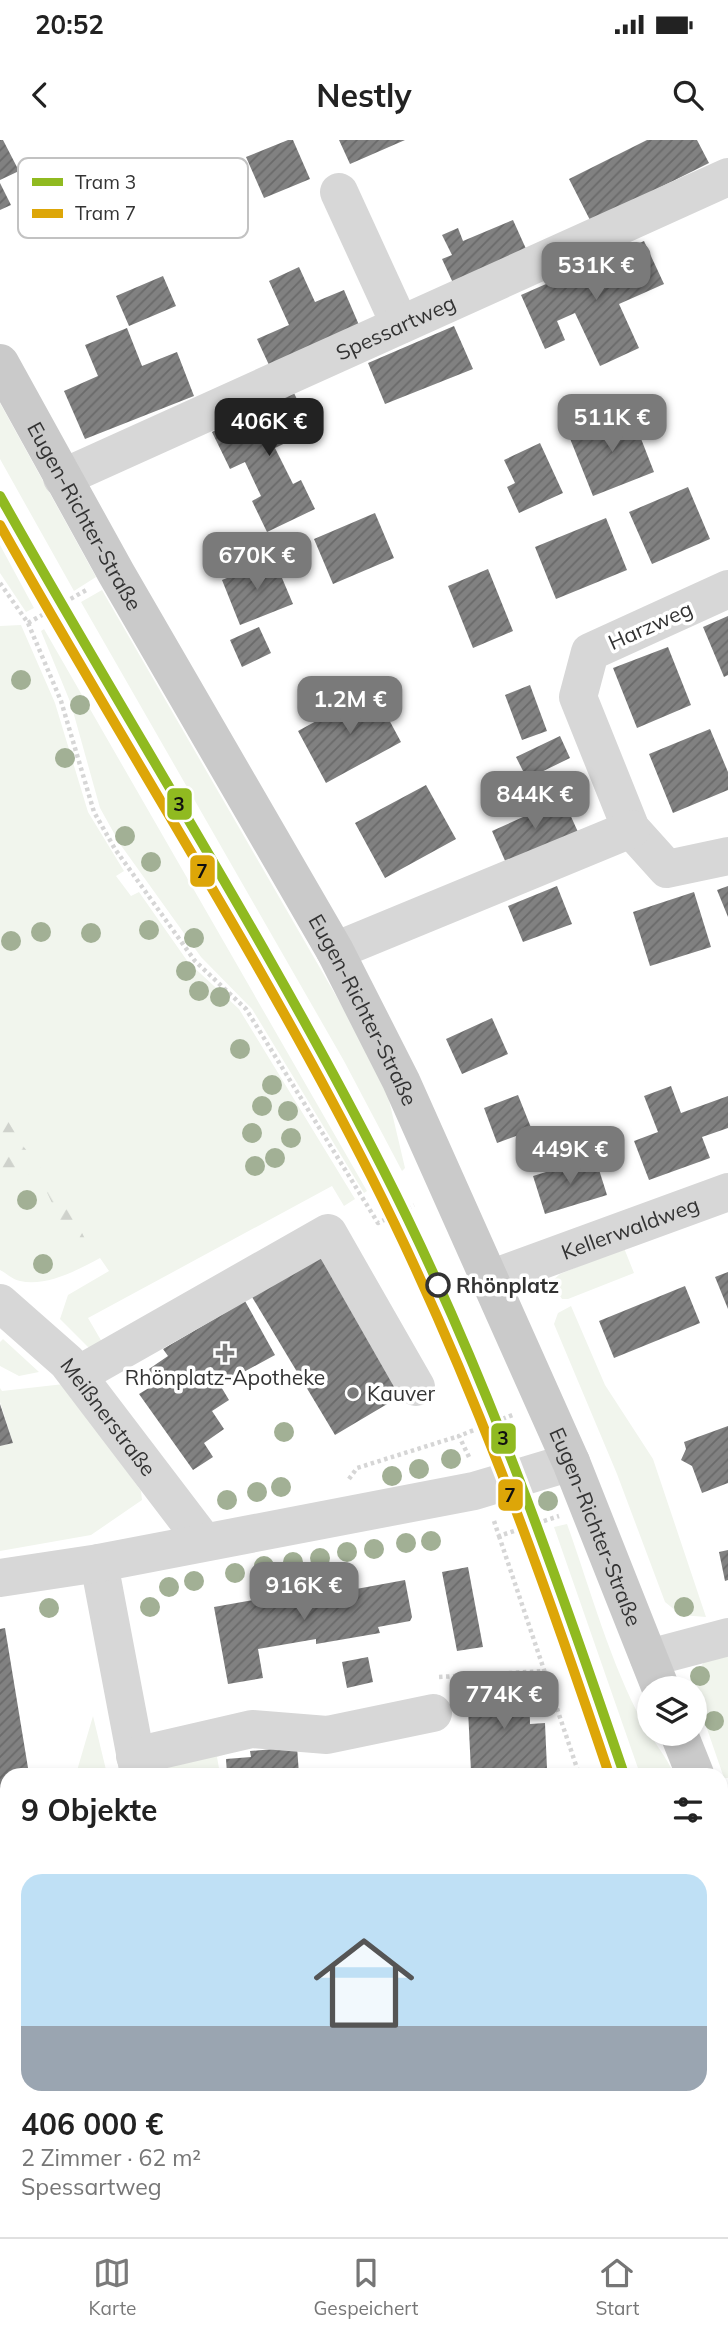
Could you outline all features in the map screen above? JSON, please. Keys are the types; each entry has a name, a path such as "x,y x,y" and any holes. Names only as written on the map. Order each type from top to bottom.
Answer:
{"main road":[{"name":"Eugen-Richter-Straße","path":"0,363 116,573 335,951 401,1081 571,1462 655,1673"},
{"path":"684,1746 693,1768"}],"street":[{"name":"Spessartweg","path":"62,478 728,177"},
{"path":"339,192 400,325"},
{"name":"Harzweg","path":"728,589 590,652 578,697 631,829 667,869 728,856"},
{"path":"335,951 631,829"},
{"name":"Kellerwaldweg","path":"491,1279 728,1192"},
{"path":"78,1375 328,1233 416,1387"},
{"name":"Meißnerstraße","path":"0,1303 67,1362 204,1542"},
{"path":"0,1578 99,1563 483,1489 571,1462"},
{"path":"99,1563 137,1765 251,1729 327,1735 433,1713"},
{"path":"655,1673 728,1637"}],"path":[{"path":"28,623 116,573"},
{"path":"0,583 28,623 61,701 94,811 115,849 195,961 246,1009 378,1223 414,1205"},
{"path":"499,1535 577,1768"},
{"path":"433,1713 438,1713 437,1678 546,1671"}],"green space":[{"path":"0,403 96,577 74,591 0,459"},
{"path":"0,545 34,608 26,612 0,573"},
{"path":"102,590 384,1079 405,1168 402,1171 344,1061 81,602"},
{"path":"21,625 55,703 88,812 124,871 116,876 131,896 139,892 188,962 239,1009 355,1199 344,1206 332,1186 88,1318 102,1342 89,1348 60,1319 68,1295 109,1271 100,1258 62,1276 40,1282 17,1280 0,1270 0,626"},
{"path":"44,629 367,1191 364,1193 252,1009 201,957 120,844 100,808 71,704 41,631"},
{"path":"0,1108 23,1146 63,1194 88,1245 80,1247 62,1224 43,1184 24,1171 9,1173 0,1194"},
{"path":"624,1248 634,1273 568,1299 562,1299 551,1282 560,1274"},
{"path":"571,1306 605,1385 653,1459 706,1617 681,1615 665,1602 617,1474 554,1324 558,1313"},
{"path":"3,1339 39,1372 19,1376 0,1366 0,1342"},
{"path":"64,1384 141,1491 142,1500 91,1535 0,1551 0,1446 13,1443 0,1402 0,1388 2,1391"},
{"path":"567,1524 621,1677 637,1711 637,1746 657,1746 671,1768 638,1768 554,1527"},
{"path":"728,1648 728,1768 721,1768 707,1729 707,1676 696,1676 707,1660"},
{"path":"93,1716 106,1768 78,1768"},
{"path":"262,1742 217,1757 219,1768 167,1768 166,1758"}],"building":[{"path":"0,140 3,140 18,171 0,180"},
{"path":"293,140 310,179 264,198 246,157"},
{"path":"339,140 405,140 350,164"},
{"path":"647,140 697,140 709,163 591,222 569,179"},
{"path":"0,183 11,205 0,210"},
{"path":"513,220 527,251 453,283 442,259 452,255 442,235 458,228 463,241"},
{"path":"644,241 664,284 619,304 639,348 600,366 575,313 557,321 565,340 545,349 521,295"},
{"path":"299,267 315,302 344,290 359,325 269,365 257,339 289,325 269,281"},
{"path":"163,276 176,306 129,326 116,296"},
{"path":"454,326 473,369 385,404 368,363"},
{"path":"127,328 142,366 177,352 194,396 85,439 64,391 98,376 85,345"},
{"path":"294,393 312,430 275,448 293,484 301,480 315,509 267,532 252,501 261,496 245,462 230,469 212,432"},
{"path":"631,413 654,472 593,496 569,436"},
{"path":"540,443 563,493 519,513 507,487 515,483 504,460"},
{"path":"688,487 710,539 652,564 629,512"},
{"path":"375,513 394,558 333,584 314,539"},
{"path":"606,518 627,570 556,599 535,547"},
{"path":"274,559 293,604 240,625 222,580"},
{"path":"488,569 513,631 473,648 448,586"},
{"path":"728,616 728,675 724,677 703,627"},
{"path":"259,627 271,653 242,667 230,640"},
{"path":"668,647 691,705 637,728 613,668"},
{"path":"530,685 547,731 522,740 505,695"},
{"path":"373,690 401,742 326,783 298,731"},
{"path":"710,729 728,772 728,790 673,813 649,754"},
{"path":"560,736 570,758 527,779 516,757"},
{"path":"426,785 456,839 385,878 355,823"},
{"path":"563,799 578,832 506,863 492,831"},
{"path":"557,886 572,924 523,942 508,906"},
{"path":"728,886 728,917 717,890"},
{"path":"694,892 711,947 650,966 633,912"},
{"path":"492,1018 508,1054 462,1074 446,1039"},
{"path":"671,1086 681,1113 728,1096 728,1128 702,1137 710,1158 649,1180 634,1141 658,1132 644,1096"},
{"path":"518,1095 532,1130 497,1143 484,1108"},
{"path":"595,1157 607,1195 545,1214 533,1176"},
{"path":"319,1255 404,1394 335,1435 252,1297"},
{"path":"728,1272 728,1309 715,1277"},
{"path":"685,1286 700,1323 614,1358 599,1321"},
{"path":"245,1301 275,1355 220,1385 229,1400 212,1411 224,1429 204,1443 213,1457 193,1470 139,1394 157,1383 149,1369 168,1356 163,1349"},
{"path":"0,1404 13,1443 0,1446"},
{"path":"728,1426 728,1483 702,1493 692,1466 681,1460 686,1449 684,1442"},
{"path":"728,1550 728,1580 725,1581 719,1552"},
{"path":"468,1567 483,1647 457,1651 442,1572"},
{"path":"405,1580 412,1617 410,1621 378,1627 380,1633 316,1644 316,1639 258,1649 263,1678 228,1684 214,1607 327,1587 329,1594"},
{"path":"5,1628 28,1768 0,1768 0,1629"},
{"path":"368,1657 373,1682 347,1688 342,1662"},
{"path":"529,1686 530,1724 545,1723 547,1768 471,1768 467,1688"},
{"path":"297,1747 299,1768 227,1768 226,1759 251,1757 250,1751"}],"tram line":[{"name":"3","path":"0,496 292,998 419,1242 453,1316 514,1467 622,1768"},
{"name":"7","path":"0,525 283,1011 371,1176 440,1322 501,1471 607,1768"}],"place":[{"name":"Rhönplatz","path":"438,1285"},
{"name":"Rhönplatz-Apotheke","path":"225,1353"},
{"name":"Kauver","path":"353,1393"}]}
